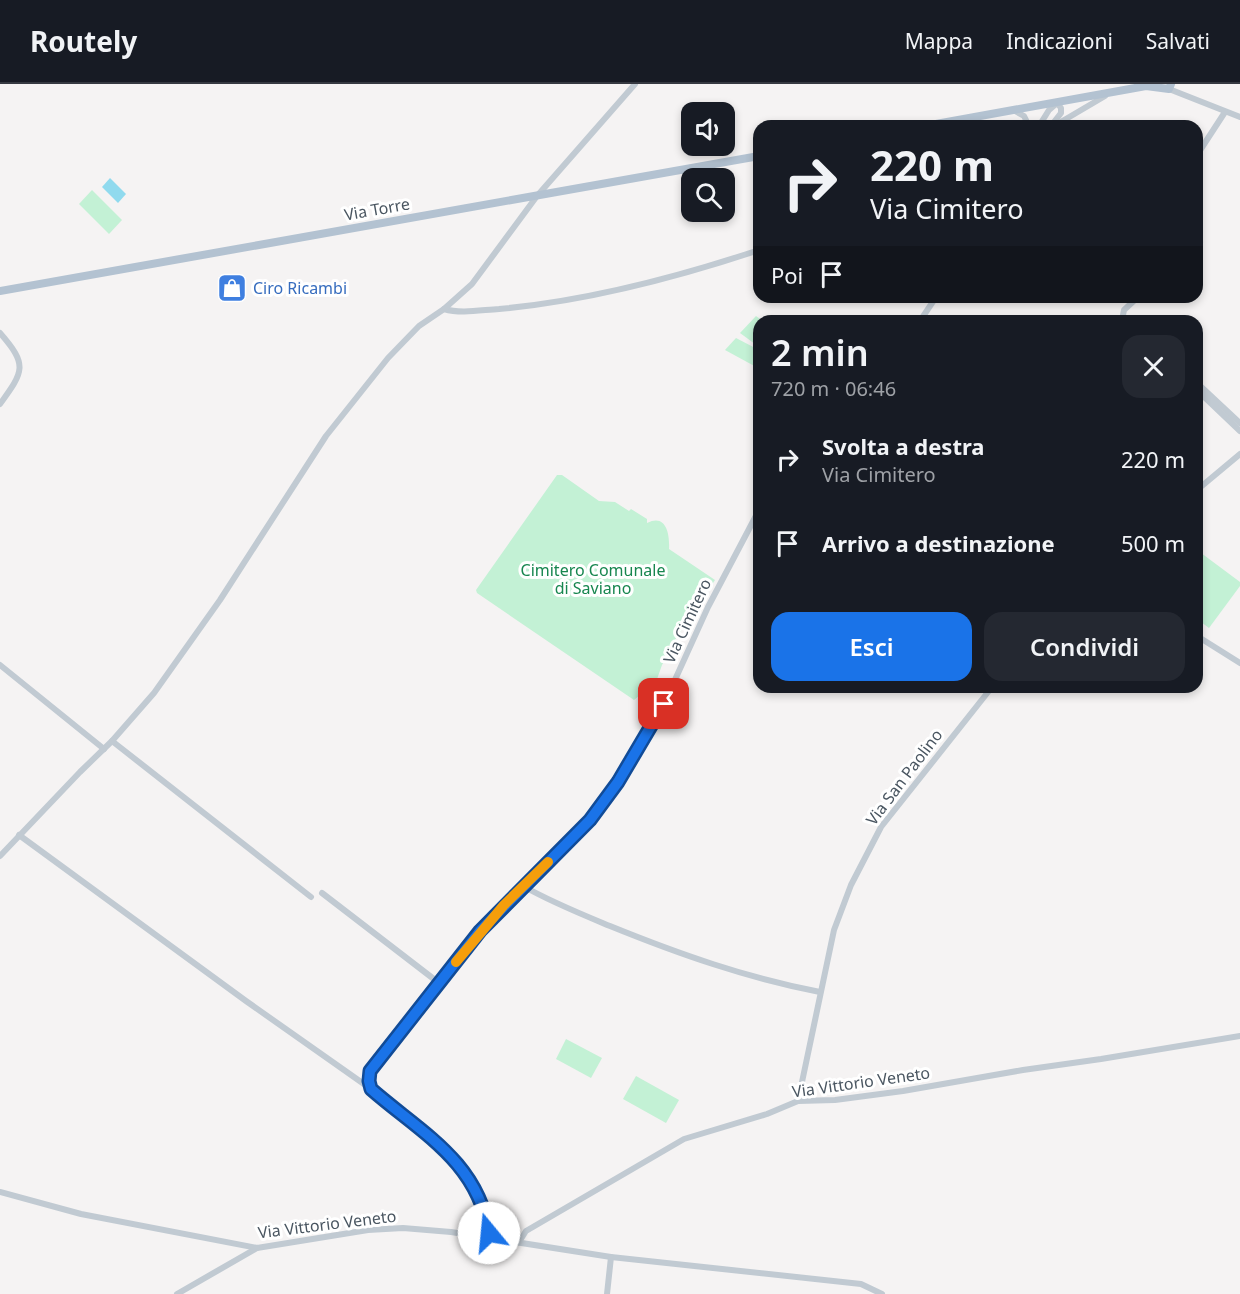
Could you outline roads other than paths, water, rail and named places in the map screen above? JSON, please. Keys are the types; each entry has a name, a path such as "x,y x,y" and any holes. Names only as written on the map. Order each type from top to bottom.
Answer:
{"main road":[{"path":"962,120 1145,85 1170,87"},
{"name":"Via Torre","path":"0,291 753,157"}],"street":[{"path":"0,856 112,741 154,693 189,647 326,436 388,358 419,326 444,309 472,284 537,196 635,84"},
{"path":"1170,87 1225,112 1240,116"},
{"path":"1063,120 1110,93"},
{"path":"1043,120 1057,103 1061,108 1061,113 1057,120"},
{"path":"1015,111 1024,116 1026,120"},
{"path":"1203,146 1225,112"},
{"path":"444,309 466,312 519,307 603,293 648,284 753,251"},
{"path":"1125,315 1124,310 1132,303"},
{"path":"0,333 16,352 20,366 19,377 0,404"},
{"path":"1203,388 1240,423"},
{"path":"1203,396 1240,431"},
{"path":"1203,485 1240,454"},
{"name":"Via Cimitero","path":"371,1089 370,1071 480,931 590,820 618,782 664,704 708,607 753,522"},
{"path":"1203,640 1240,663"},
{"path":"0,665 104,748"},
{"name":"Via San Paolino","path":"798,1101 834,930 851,885 881,827 987,693"},
{"path":"112,741 311,897"},
{"path":"19,835 371,1089 445,1150 471,1184 483,1211 489,1238"},
{"path":"523,886 579,913 686,956 740,974 820,992"},
{"path":"322,893 439,983"},
{"name":"Via Vittorio Veneto","path":"515,1242 526,1231 684,1139 767,1114 798,1101 836,1100 903,1091 1240,1036"},
{"name":"Via Vittorio Veneto","path":"0,1192 81,1214 257,1248 368,1230 403,1228 461,1234 611,1257 861,1284 882,1294"},
{"path":"461,1234 477,1228 483,1219 483,1211"},
{"path":"483,1211 515,1242"},
{"path":"177,1294 257,1248"},
{"path":"607,1294 611,1257"}],"water":[{"path":"110,178 126,194 118,203 102,187"}],"place":[{"name":"Ciro Ricambi","path":"232,288"}],"park label":[{"name":"Cimitero Comunale di Saviano","path":"593,579"}]}
